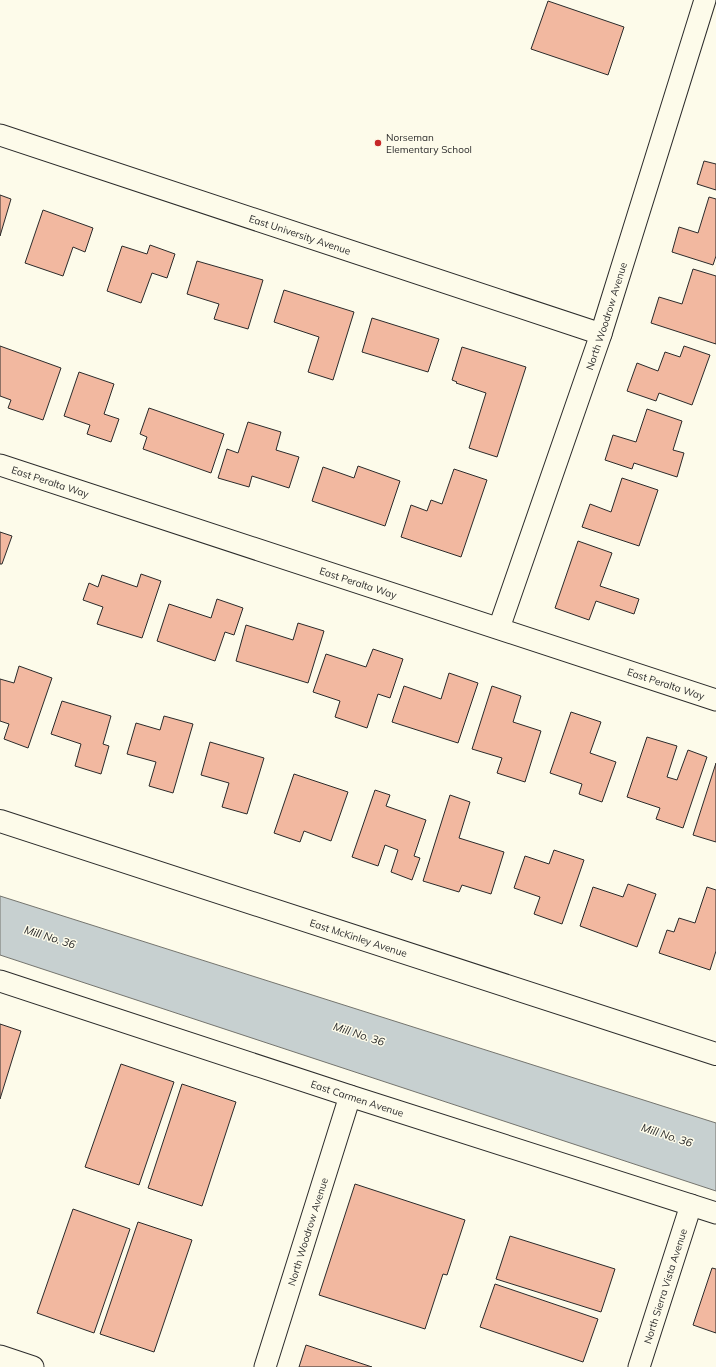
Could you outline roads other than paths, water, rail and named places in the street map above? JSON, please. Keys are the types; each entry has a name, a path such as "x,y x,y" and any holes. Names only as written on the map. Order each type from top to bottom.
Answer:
{"main road":[{"name":"East McKinley Avenue","path":"0,821 716,1054"}],"street":[{"name":"North Woodrow Avenue","path":"499,628 601,334 705,0"},
{"name":"East University Avenue","path":"0,135 601,334"},
{"name":"East Peralta Way","path":"0,465 716,700"},
{"name":"East Carmen Avenue","path":"0,981 350,1096 716,1213"},
{"name":"North Woodrow Avenue","path":"265,1367 350,1096"},
{"name":"North Sierra Vista Avenue","path":"638,1367 691,1205"},
{"path":"0,1356 33,1367"}],"water":[{"name":"Mill No. 36","path":"0,896 716,1123 716,1191 0,955"}],"place":[{"name":"Norseman Elementary School","path":"378,143"}]}
